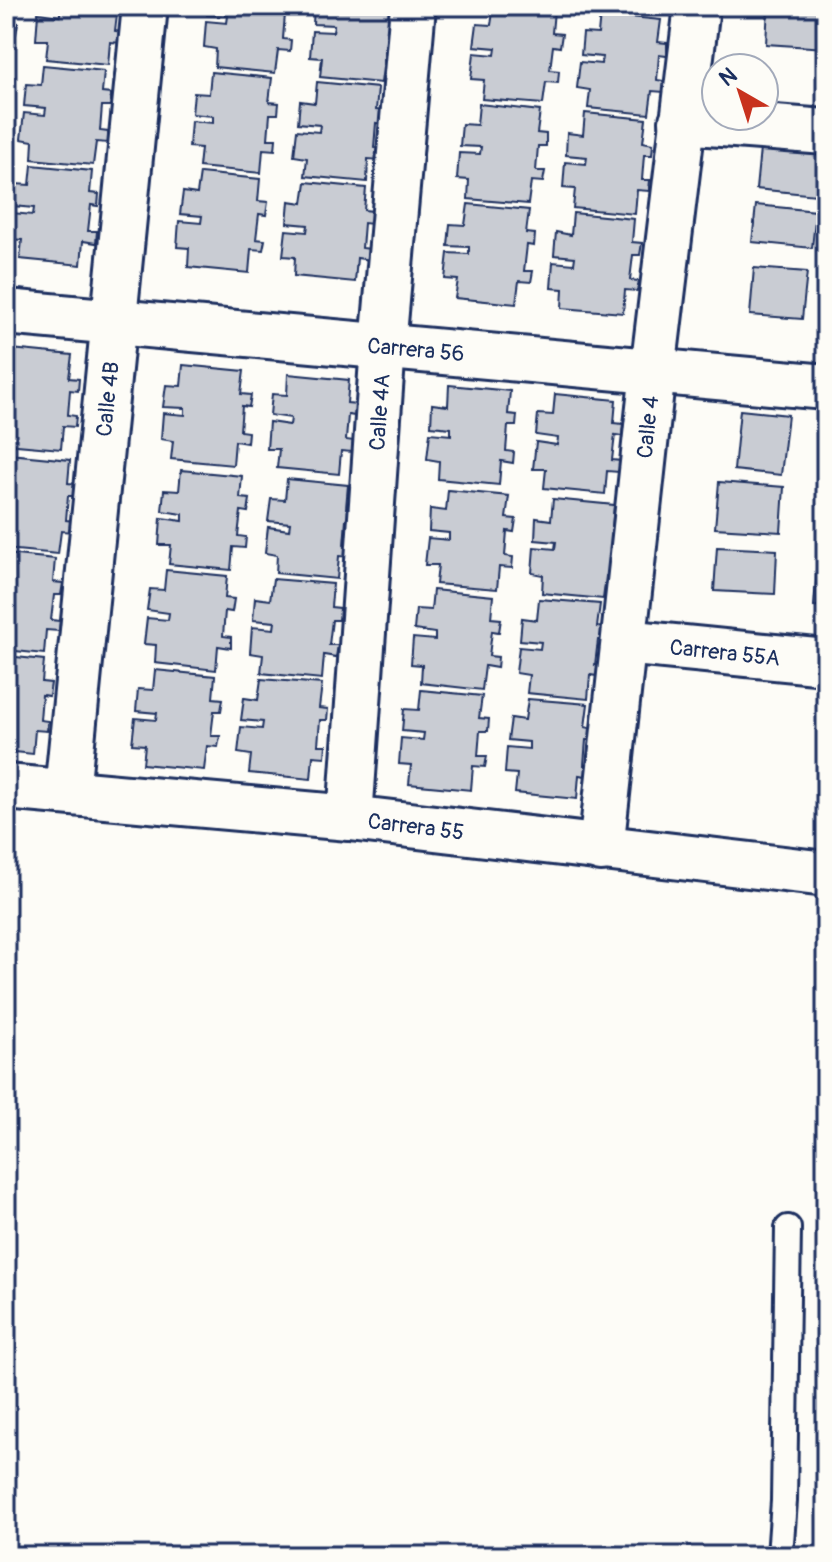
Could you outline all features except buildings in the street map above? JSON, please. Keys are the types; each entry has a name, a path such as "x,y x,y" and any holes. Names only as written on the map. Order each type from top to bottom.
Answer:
{"street":[{"name":"Calle 4B","path":"67,792 145,6"},
{"name":"Calle 4A","path":"350,818 383,346 413,6"},
{"name":"Calle 4","path":"601,849 653,371 697,6"},
{"path":"682,121 826,132"},
{"name":"Carrera 56","path":"6,312 826,387"},
{"name":"Carrera 55A","path":"624,642 826,662"},
{"name":"Carrera 55","path":"6,787 350,818 826,874"}],"lane":[{"path":"780,1556 784,1501 788,1228"}]}
